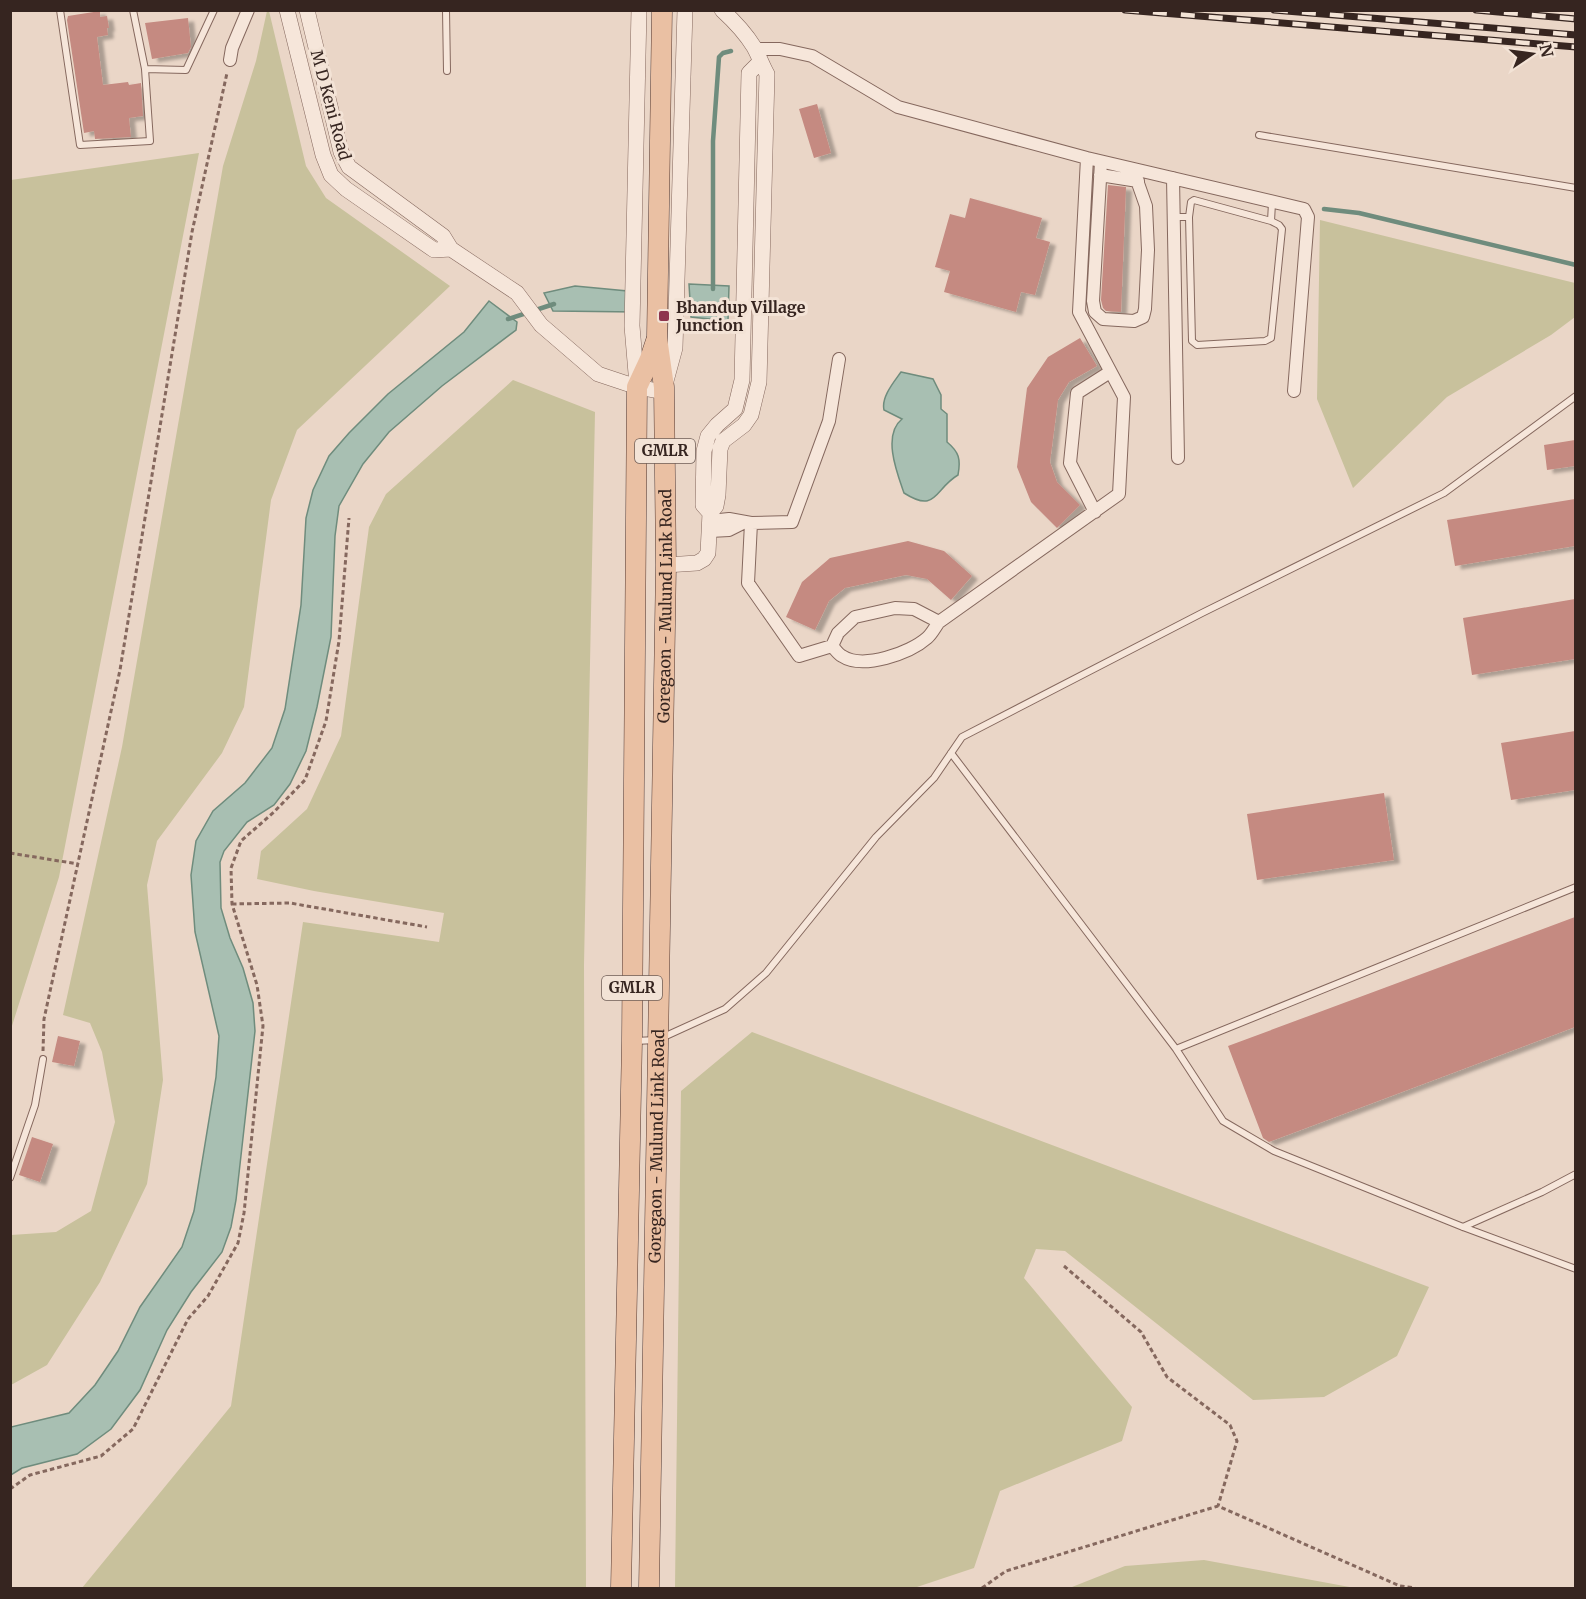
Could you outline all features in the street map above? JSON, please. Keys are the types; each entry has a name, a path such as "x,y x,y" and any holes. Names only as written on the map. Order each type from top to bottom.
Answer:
{"main road":[{"path":"658,332 668,280 662,13"},
{"name":"Goregaon - Mulund Link Road","path":"621,1588 632,1041 637,387 651,359 658,332"},
{"name":"Goregaon - Mulund Link Road","path":"649,1588 666,565 664,390 658,332"}],"street":[{"path":"230,60 232,48 248,10"},
{"name":"M D Keni Road","path":"286,10 323,155 331,174 346,189 434,249 451,249"},
{"name":"M D Keni Road","path":"307,10 341,152 349,167 443,236 451,249 517,293 541,325 598,374 637,387 664,390"},
{"path":"637,387 632,326 639,10"},
{"path":"664,390 675,348 676,316 668,280 685,10"},
{"path":"716,438 744,425 751,415 759,382 767,74 735,22 722,10"},
{"path":"716,438 735,410 742,380 749,73 758,56 780,49 812,56 898,107 1101,162 1136,175"},
{"path":"832,646 843,657 863,662 904,652 927,638 939,622 1119,494 1124,398 1079,312 1087,158"},
{"path":"1101,162 1093,301 1095,312 1103,319 1134,321 1143,317 1144,314 1148,227 1146,206 1136,175"},
{"path":"1100,175 1173,178 1304,209 1308,217 1294,391"},
{"path":"1173,178 1178,458"},
{"path":"710,521 729,519 747,523 792,522 830,421 839,358"},
{"path":"1095,512 1070,463 1077,393 1110,372"},
{"path":"742,380 759,382"},
{"path":"735,410 751,415"},
{"path":"666,565 697,563 708,553 710,521 716,506 711,487 720,449 716,438"},
{"path":"747,523 748,583 799,656 832,646 838,633 855,617 895,608 914,609 939,622"}],"lane":[{"path":"60,10 80,146 150,141 145,69 133,10"},
{"path":"145,69 186,70 214,10"},
{"path":"446,10 447,71"},
{"path":"1259,135 1575,188"},
{"path":"1194,200 1271,221 1279,225 1282,230 1271,338 1265,341 1197,345 1192,341 1189,217 1191,202 1194,200"},
{"path":"1271,221 1272,203"},
{"path":"1173,217 1189,217"},
{"path":"1175,320 1192,320"},
{"path":"632,1041 657,1040 725,1009 766,973 876,837 934,778 962,737 1202,613 1444,493 1575,396"},
{"path":"951,753 1176,1049 1223,1121 1274,1151 1575,1269"},
{"path":"1176,1049 1575,887"},
{"path":"10,1178 35,1106 43,1059"},
{"path":"1463,1227 1542,1192 1575,1174"}],"path":[{"path":"43,1059 44,1019 120,670 192,232 230,60"},
{"path":"10,1489 30,1475 101,1456 133,1429 188,1319 208,1296 238,1243 244,1213 263,1026 257,985 232,904 231,868 241,841 305,780 326,721 339,641 349,518"},
{"path":"10,853 78,864"},
{"path":"232,904 290,903 427,927"},
{"path":"1064,1266 1142,1332 1167,1377 1230,1425 1237,1441 1218,1506"},
{"path":"982,1588 1006,1571 1218,1506 1400,1586 1414,1588"}],"shaded area":[{"path":"267,11 269,11 306,166 326,198 450,286 297,430 271,500 244,707 222,753 157,841 147,885 163,1080 147,1184 100,1282 47,1365 11,1385 11,1235 56,1232 91,1211 115,1122 102,1052 90,1023 63,1015 122,747 223,166 256,61"},
{"path":"199,153 59,877 11,1029 11,180"},
{"path":"1320,220 1575,283 1575,317 1551,335 1447,397 1353,488 1317,399"},
{"path":"689,284 729,286 728,321 691,317"},
{"path":"575,286 638,292 637,312 553,311 544,293"},
{"path":"489,301 517,322 516,330 442,386 389,432 363,464 339,506 335,536 331,637 306,751 290,784 274,805 247,822 224,851 220,862 221,908 253,1003 255,1031 236,1200 231,1227 222,1252 191,1292 167,1330 140,1390 111,1429 77,1454 22,1468 11,1475 11,1427 69,1413 95,1385 118,1351 140,1307 182,1247 194,1211 216,1077 219,1036 195,932 191,875 196,841 213,811 245,783 272,748 285,709 301,605 306,518 313,490 329,456 349,433 388,394 464,332"},
{"path":"901,372 933,379 941,395 941,409 947,414 947,442 957,453 959,460 958,475 929,500 915,499 904,493 895,465 893,434 902,419 884,410 884,400"},
{"path":"513,380 595,412 584,965 586,1588 82,1588 231,1406 303,922 439,942 444,913 257,879 261,851 307,809 341,736 369,527 386,494"},
{"path":"752,1032 1429,1287 1397,1356 1324,1397 1253,1400 1065,1251 1036,1249 1024,1278 1132,1407 1122,1441 1000,1491 974,1568 914,1588 675,1588 681,1091"},
{"path":"1204,1560 1355,1588 1071,1588 1125,1566"}],"building":[{"path":"100,11 100,17 107,16 109,28 107,28 108,35 97,37 103,85 141,83 143,116 129,118 131,137 95,139 94,131 84,133 67,20 68,16"},
{"path":"188,18 191,47 188,53 152,59 145,23"},
{"path":"817,104 831,153 814,158 799,109"},
{"path":"1108,185 1126,187 1121,312 1106,311 1101,300"},
{"path":"970,198 1042,218 1036,238 1050,242 1035,295 1021,292 1016,312 944,292 950,271 935,267 950,214 965,218"},
{"path":"1080,338 1097,366 1069,382 1058,400 1050,462 1057,482 1080,505 1057,528 1031,502 1017,467 1027,388 1048,357"},
{"path":"1575,440 1575,466 1547,470 1544,445"},
{"path":"1575,499 1575,546 1455,566 1447,520"},
{"path":"908,541 944,551 972,576 951,600 927,579 906,575 845,588 829,601 815,630 786,617 802,582 830,558"},
{"path":"1575,599 1575,659 1472,675 1463,618"},
{"path":"1575,731 1575,790 1511,800 1501,743"},
{"path":"1384,793 1394,860 1257,880 1247,814"},
{"path":"1575,917 1575,1027 1269,1142 1263,1138 1228,1046"},
{"path":"58,1036 80,1041 74,1066 52,1062"},
{"path":"32,1137 53,1144 40,1182 19,1175"}],"waterway":[{"path":"713,289 713,141 719,57 731,51"},
{"path":"1324,209 1359,213 1576,265"},
{"path":"508,319 554,304"}],"railway":[{"path":"1125,10 1576,47"},
{"path":"1274,10 1576,35"},
{"path":"1476,10 1576,19"}],"place":[{"name":"Bhandup Village Junction","path":"664,316"}]}
